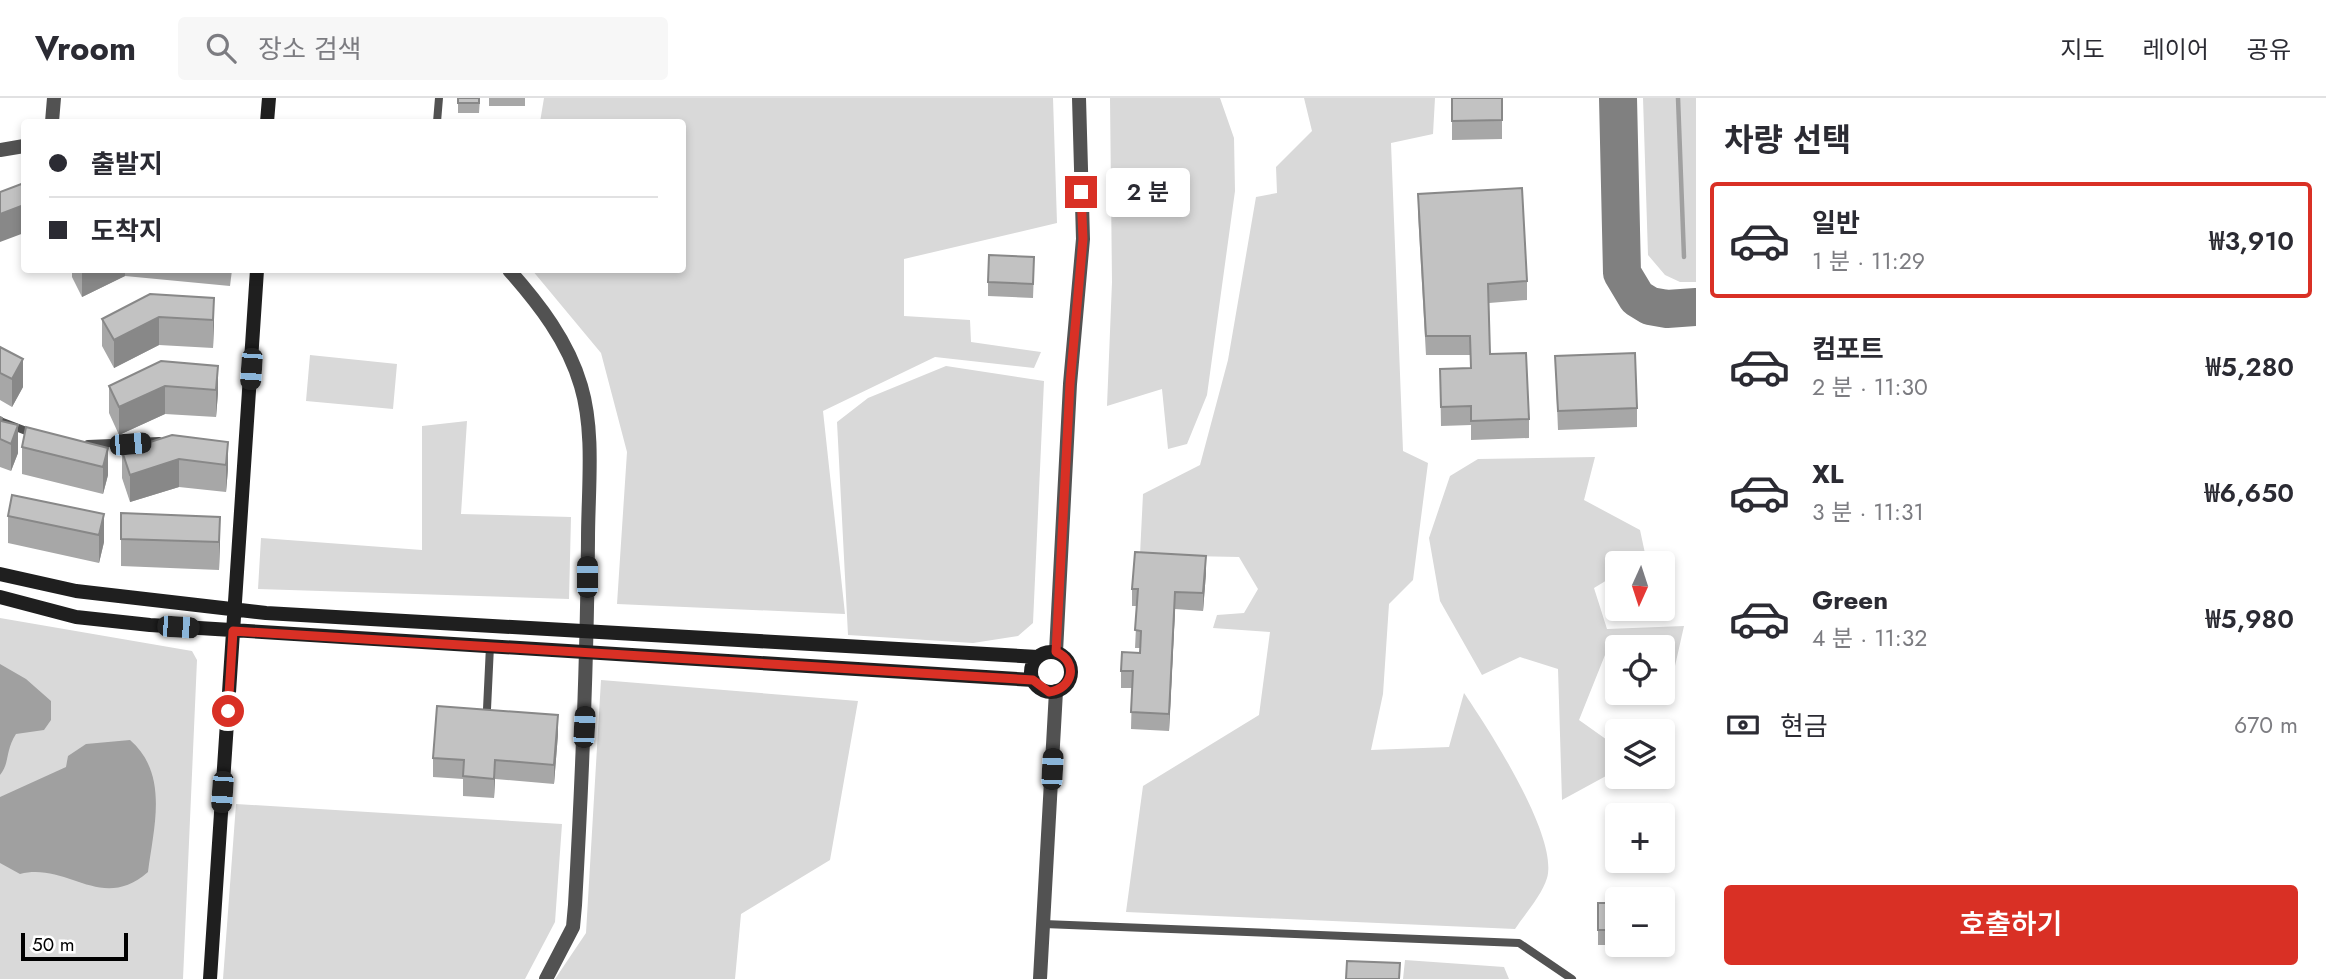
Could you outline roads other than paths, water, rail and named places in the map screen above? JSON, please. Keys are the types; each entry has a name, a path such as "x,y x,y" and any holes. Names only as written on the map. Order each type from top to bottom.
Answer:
{"street":[{"path":"52,119 54,98"},
{"path":"267,119 269,98"},
{"path":"1056,652 1070,384 1083,239 1079,98"},
{"path":"0,150 21,146"},
{"path":"209,979 233,631 240,444 257,273"},
{"path":"512,273 536,300 559,335 582,387 588,442 587,652 573,927 546,979"},
{"path":"0,574 76,591 234,610 1038,657 1056,652 1067,659 1071,671 1067,684 1056,691 1042,690 1033,680 1032,668 1038,657"},
{"path":"0,597 76,617 233,631 1033,680"},
{"path":"1040,979 1056,691"}],"lane":[{"path":"438,119 439,98"},
{"path":"0,421 46,438"},
{"path":"74,443 167,441"},
{"path":"487,709 490,646"},
{"path":"1044,924 1519,943 1572,979"}],"waterway":[{"path":"1678,98 1684,257"}]}
